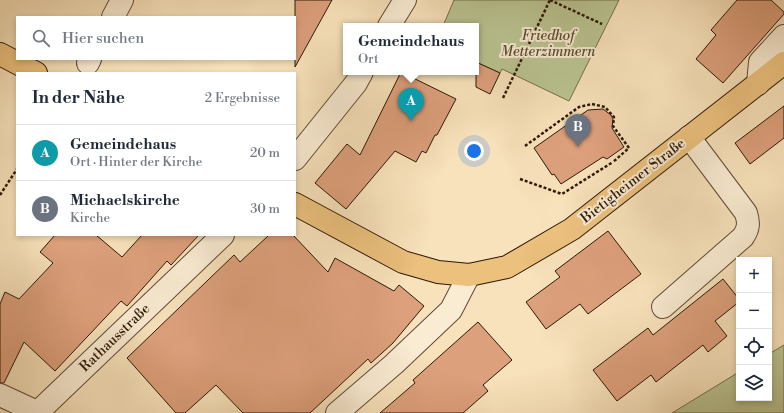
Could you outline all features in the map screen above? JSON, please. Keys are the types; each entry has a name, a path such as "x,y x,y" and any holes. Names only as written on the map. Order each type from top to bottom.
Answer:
{"main road":[{"path":"0,54 34,72"},
{"name":"Bietigheimer Straße","path":"296,205 403,262 438,272 469,274 507,267 572,229 784,63"}],"street":[{"path":"114,16 122,0"},
{"path":"391,23 405,0"},
{"path":"758,84 760,62 784,36"},
{"path":"296,158 356,83 360,75"},
{"path":"663,307 743,237 749,222 746,213 689,138"},
{"name":"Rathausstraße","path":"0,395 38,413 222,236"},
{"path":"337,413 394,364 451,310 469,274"}],"path":[{"path":"503,98 549,0 602,24"},
{"path":"520,179 562,194 613,162 629,148 613,126 614,117 605,107 592,104 579,107 525,146"},
{"path":"613,162 616,166"},
{"path":"0,196 16,171"}],"green space":[{"name":"Friedhof Metterzimmern","path":"454,0 619,0 569,101 502,69 500,73 479,63 479,23 444,23"},
{"path":"784,345 784,413 672,413 736,374 736,401 772,401 772,352"}],"building":[{"path":"295,0 332,0 295,67 296,16"},
{"path":"737,0 771,0 784,12 784,14 723,83 696,59 716,35 711,30"},
{"path":"479,63 500,73 490,94 476,87 476,75 479,75"},
{"path":"400,75 407,75 456,99 426,153 422,151 416,162 395,151 346,209 315,183 347,144 360,155"},
{"path":"784,106 784,138 750,164 735,143"},
{"path":"603,109 611,115 613,119 612,128 624,147 607,159 603,157 561,184 554,174 552,175 534,148 588,110"},
{"path":"608,231 641,274 588,314 580,304 546,329 526,302 560,277 555,271"},
{"path":"54,236 97,236 122,257 141,236 198,236 171,265 167,261 127,306 121,301 55,371 24,342 4,383 0,383 0,304 5,292 19,299 53,263 40,252"},
{"path":"268,236 294,236 328,272 335,258 394,291 399,285 424,306 393,343 371,363 368,359 310,413 243,413 216,385 185,413 176,413 127,358 234,255 240,262"},
{"path":"723,279 736,295 736,304 715,321 727,336 708,352 703,345 656,382 651,375 617,401 593,370 648,328 653,335"},
{"path":"478,322 512,360 483,385 488,391 463,413 380,413 415,383 413,380"}],"place":[{"name":"Gemeindehaus","path":"411,121"},
{"name":"Michaelskirche","path":"578,147"}]}
